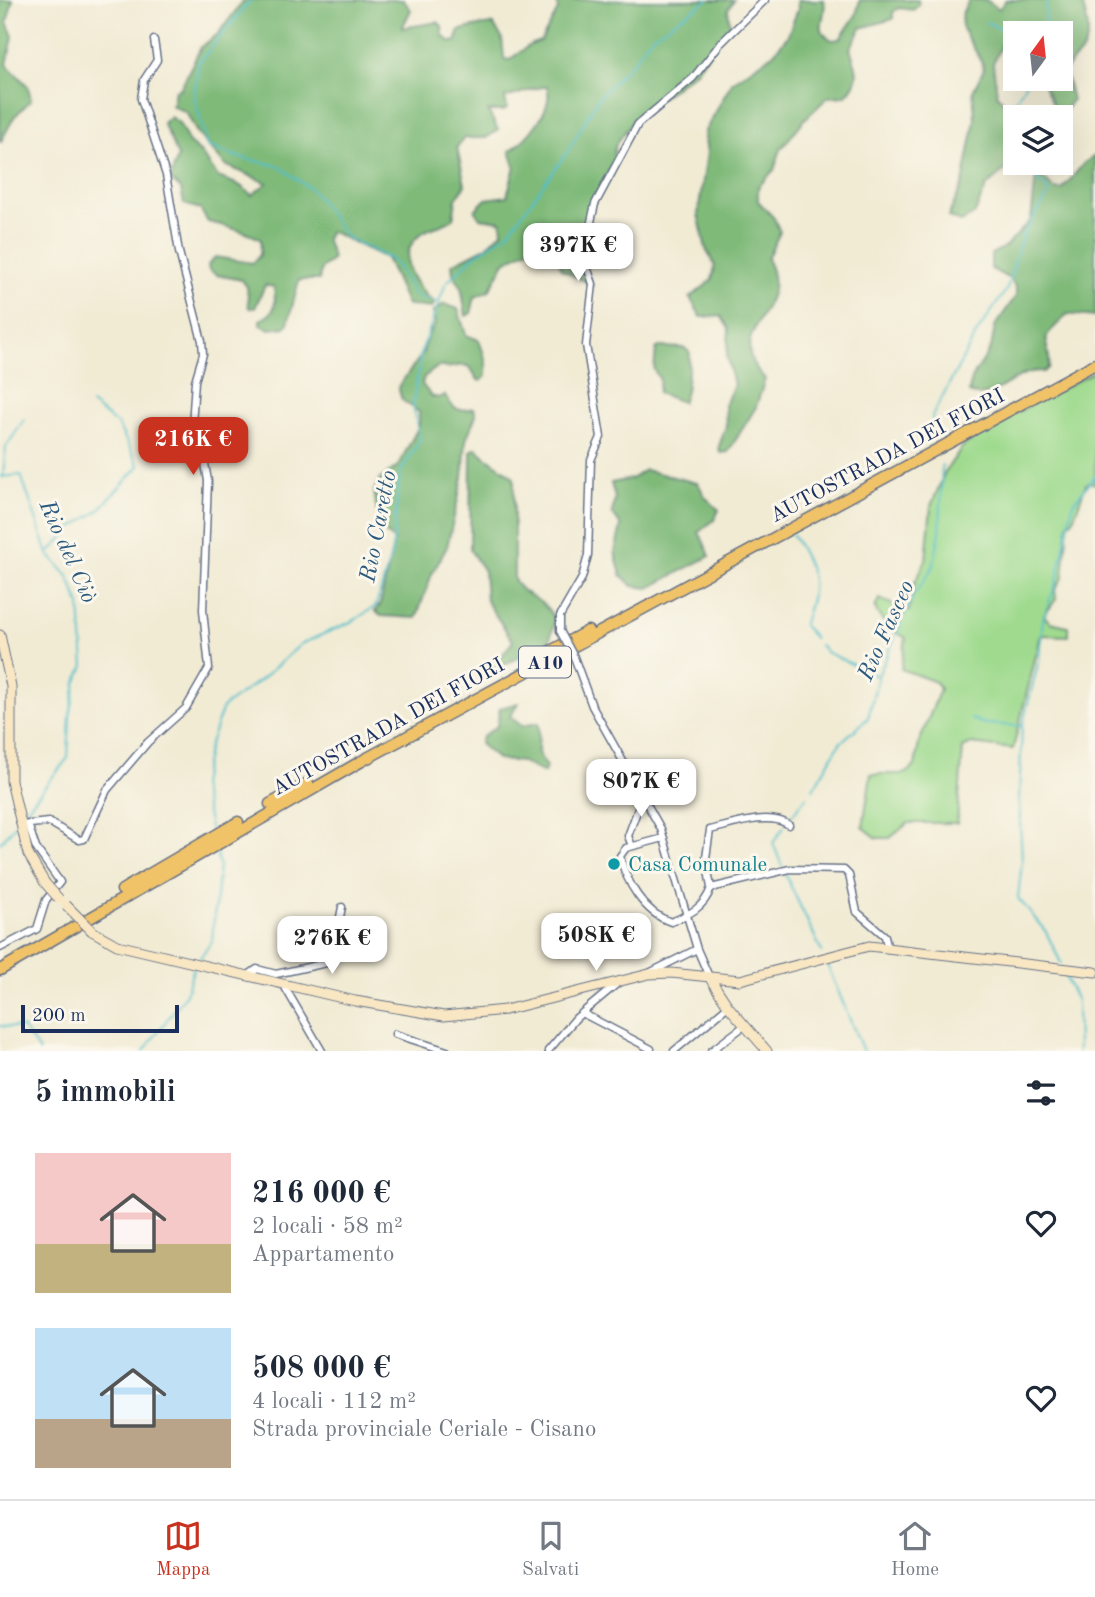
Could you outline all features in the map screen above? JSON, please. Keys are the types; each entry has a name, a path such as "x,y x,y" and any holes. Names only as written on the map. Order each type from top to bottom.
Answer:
{"highway":[{"name":"AUTOSTRADA DEI FIORI","path":"0,962 336,767 1095,356"},
{"name":"AUTOSTRADA DEI FIORI","path":"0,970 360,762 1095,364"}],"main road":[{"path":"0,635 11,686 11,781 24,825 31,863 45,883 92,932 117,945 376,1005 444,1016 505,1010 649,974 671,973 711,980 740,980 850,950 887,946 1095,972"},
{"path":"711,980 728,1006 767,1051"}],"street":[{"path":"711,980 696,949 664,838 643,795 592,706 575,657 560,631 560,616 582,578 589,555 591,460 601,437 586,345 593,284 586,264 586,244 595,204 638,124 693,78 720,44 765,0"},
{"path":"0,948 37,929 46,900 60,882 36,848 24,825 49,822 79,840 84,839 107,790 148,742 186,708 209,668 203,610 208,481 203,452 192,425 194,391 203,354 202,341 179,253 166,175 141,99 144,80 157,60 154,40"},
{"path":"632,846 628,836 643,795"},
{"path":"664,838 632,846 620,856 650,912 671,922 706,902 711,888 706,858 710,830 755,820 782,821 789,825"},
{"path":"711,888 790,869 844,870 849,875 857,912 885,936 887,946"},
{"path":"250,974 257,969 276,974 331,961 342,907"},
{"path":"649,974 696,949"},
{"path":"282,982 321,1051"},
{"path":"548,1051 582,1013 618,983"},
{"path":"674,1051 728,1006"},
{"path":"582,1013 651,1049"},
{"path":"711,1051 744,1026"},
{"path":"395,1034 447,1051"}],"green space":[{"path":"0,0 13,0 7,22 13,36 7,65 28,86 31,100 14,117 0,143"},
{"path":"244,0 403,0 411,10 402,28 438,22 442,26 443,36 451,42 457,41 458,31 493,24 502,38 504,59 509,60 530,45 541,41 558,10 557,0 734,0 728,9 730,26 696,71 637,116 616,144 612,164 594,199 583,244 584,268 592,285 561,269 549,226 544,226 532,247 505,262 489,291 475,297 471,313 466,316 461,286 453,274 452,264 486,247 502,232 501,221 480,218 475,210 486,199 507,196 515,166 510,151 531,132 543,114 548,96 547,87 542,87 505,97 507,108 503,111 488,111 498,130 486,138 464,138 457,147 465,185 456,199 453,219 422,233 409,251 409,270 419,287 434,303 432,308 407,305 386,258 330,231 326,238 333,259 321,269 319,280 299,280 288,323 285,327 270,329 260,325 260,320 270,314 274,307 274,287 265,285 255,308 249,308 247,287 242,280 217,275 209,270 208,265 215,257 253,263 260,255 261,240 244,232 208,222 200,209 184,204 181,189 170,179 178,156 163,123 170,117 179,123 189,143 201,153 218,177 239,185 252,195 267,183 225,165 197,133 186,112 172,106 175,90 180,89 201,47 218,34"},
{"path":"797,0 824,0 823,32 832,40 840,39 856,15 860,0 918,0 919,5 913,10 899,8 893,12 893,19 861,28 850,49 857,74 854,84 845,96 828,97 805,119 781,149 774,170 758,187 758,201 774,218 780,232 767,259 773,275 773,289 752,335 749,348 753,363 765,379 756,407 728,452 720,453 719,446 726,426 725,404 734,385 727,357 729,329 721,316 701,317 690,298 712,280 715,266 706,249 698,214 707,153 704,133 732,82 773,54 787,37 798,9"},
{"path":"970,0 986,0 999,9 1006,0 1081,0 1088,34 1084,48 1073,61 1073,21 1003,21 1003,43 993,63 997,94 1006,105 1003,105 1003,172 986,187 974,215 961,222 948,217 963,183 975,120 973,91 984,69 962,27 964,10"},
{"path":"1047,91 1070,91 1072,100 1069,105 1053,105"},
{"path":"1095,156 1095,317 1067,314 1050,332 1047,336 1049,367 1044,372 1025,374 988,393 969,393 971,379 991,348 995,326 1016,296 1016,288 1010,279 991,269 991,254 1005,247 1031,220 1036,176 1043,178 1054,189 1062,190 1084,163"},
{"path":"444,304 458,309 466,335 479,340 486,361 486,376 481,381 478,380 470,367 462,365 447,368 439,366 424,377 422,384 431,396 438,398 445,395 453,407 459,410 474,408 476,415 466,440 463,477 447,547 432,574 416,618 381,616 375,611 380,605 394,540 379,527 374,491 380,479 398,466 419,426 419,412 402,400 398,387 423,353 427,337 435,324 433,312"},
{"path":"685,348 690,353 686,391 682,402 658,393 660,380 654,370 656,349"},
{"path":"1095,371 1095,484 1086,484 1073,520 1068,524 1063,577 1055,590 1056,599 1044,616 1050,622 1068,626 1068,636 1041,635 1013,749 971,744 963,748 957,823 908,823 890,838 877,838 863,827 871,774 904,774 915,766 919,743 940,689 936,682 901,669 906,638 880,617 875,608 879,599 909,611 914,584 926,560 931,506 945,472 962,447 1002,420"},
{"path":"476,448 514,478 514,579 523,590 545,606 555,621 549,642 484,675 479,674 478,668 501,657 513,641 486,601 484,571 470,550 471,451"},
{"path":"645,470 698,483 705,497 719,510 714,520 699,532 710,556 649,588 633,586 621,575 615,552 621,526 612,513 615,498 611,483 631,479"},
{"path":"518,703 510,717 522,726 537,723 539,726 538,753 546,766 544,773 522,762 499,760 480,744 482,737 497,726 500,708"}],"waterway":[{"path":"251,0 199,62 194,95 207,146 238,157 279,166 313,191 346,237 394,261 416,297 439,303"},
{"name":"Rio Caretto","path":"211,832 201,785 208,749 223,707 263,678 301,644 353,621 376,606 392,552 400,473 420,440 413,405 421,352 446,283 474,256 508,233 568,151 599,97 632,63 652,36 708,0"},
{"name":"Rio Fasceo","path":"1045,21 1047,0"},
{"path":"986,22 1003,30"},
{"name":"Rio Fasceo","path":"1014,104 1021,91"},
{"name":"Rio Fasceo","path":"934,434 932,416 976,334 1007,289 1022,236 1050,192 1034,175"},
{"path":"49,553 72,528 98,511 139,466 118,425 91,404"},
{"path":"3,476 6,447 24,420"},
{"name":"Rio Fasceo","path":"813,789 840,743 868,718 878,676 913,596 933,567 940,532 942,465"},
{"name":"Rio del Ciò","path":"0,477 21,475 48,554 68,576 80,605 84,666 76,683 70,716 68,758 25,811"},
{"path":"1061,963 1046,932 1018,898 1022,861 1019,799 1022,726 1039,660 1043,619 1057,581 1073,503 1095,476"},
{"path":"779,505 784,519"},
{"path":"792,534 812,578 811,598 803,625 814,638"},
{"path":"820,645 826,652 877,676"},
{"path":"971,719 985,724 1022,726"},
{"name":"Rio Fasceo","path":"789,819 807,796"},
{"name":"Rio del Ciò","path":"0,843 16,824"},
{"name":"Rio Fasceo","path":"782,866 773,843 784,827"},
{"name":"Rio Caretto","path":"200,958 212,941 219,866 216,851"},
{"name":"Rio Fasceo","path":"785,874 822,952"},
{"name":"Rio Fasceo","path":"826,962 863,1051"},
{"name":"Rio Caretto","path":"144,1051 186,994 194,966"},
{"path":"1064,974 1077,1001 1078,1051"},
{"path":"0,1026 23,1028 39,1051"}],"place":[{"name":"Casa Comunale","path":"614,864"}]}
